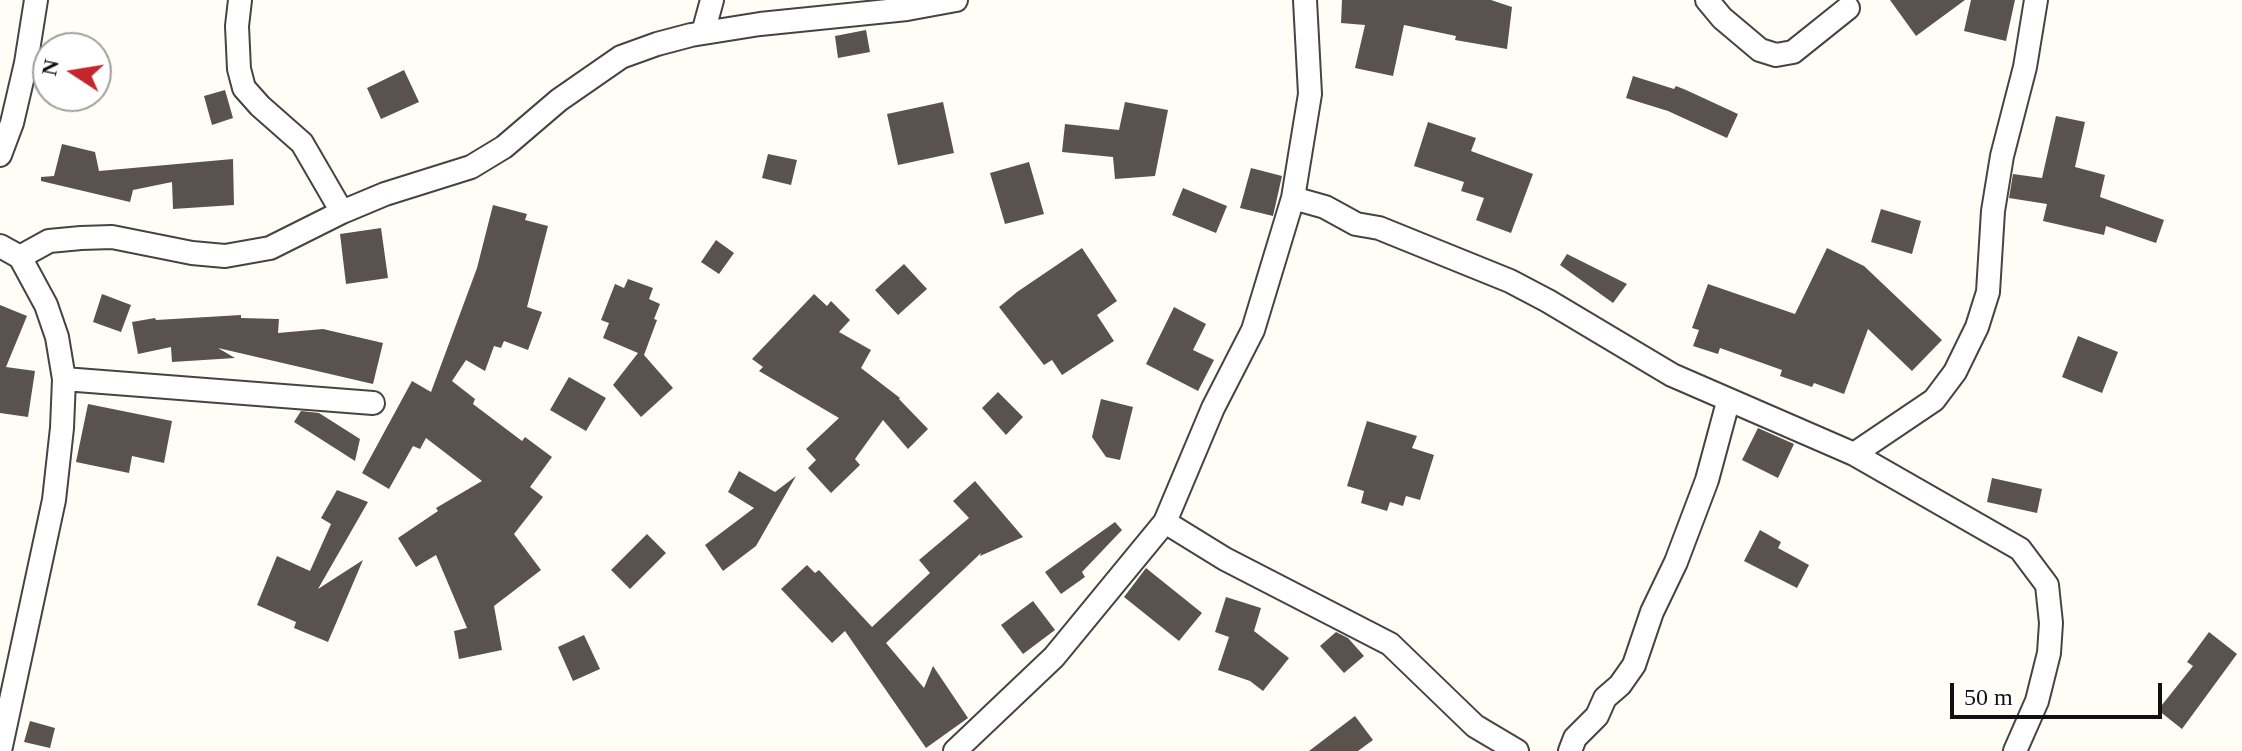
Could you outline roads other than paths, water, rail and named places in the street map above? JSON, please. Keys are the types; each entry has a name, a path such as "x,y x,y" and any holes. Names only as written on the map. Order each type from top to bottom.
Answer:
{"street":[{"path":"0,155 12,123 26,63 36,0"},
{"path":"240,0 237,26 239,69 244,88 302,143 342,212"},
{"path":"703,33 712,0"},
{"path":"20,257 49,241 112,237 192,253 225,256 270,248 385,194 471,167 504,147 559,100 621,57 703,33 835,15 907,9 956,0"},
{"path":"955,751 1054,657 1165,522 1213,408 1253,330 1293,198 1310,94 1305,0"},
{"path":"1707,0 1722,18 1760,50 1776,55 1793,52 1848,8"},
{"path":"1854,454 1934,400 1955,372 1977,327 1988,292 1993,211 2002,156 2025,67 2036,0"},
{"path":"1293,198 1325,207 1356,224 1379,228 1510,281 1672,375 1728,402 1854,454 2020,549 2047,585 2051,623 2049,653 2037,701 2015,751"},
{"path":"0,246 20,257 46,305 57,337 64,379 54,500 0,751"},
{"path":"64,379 373,403"},
{"path":"1570,751 1575,738 1597,716 1605,698 1620,685 1634,665 1652,612 1676,562 1707,480 1728,402"},
{"path":"1165,522 1225,559 1390,644 1475,726 1517,751"}]}
